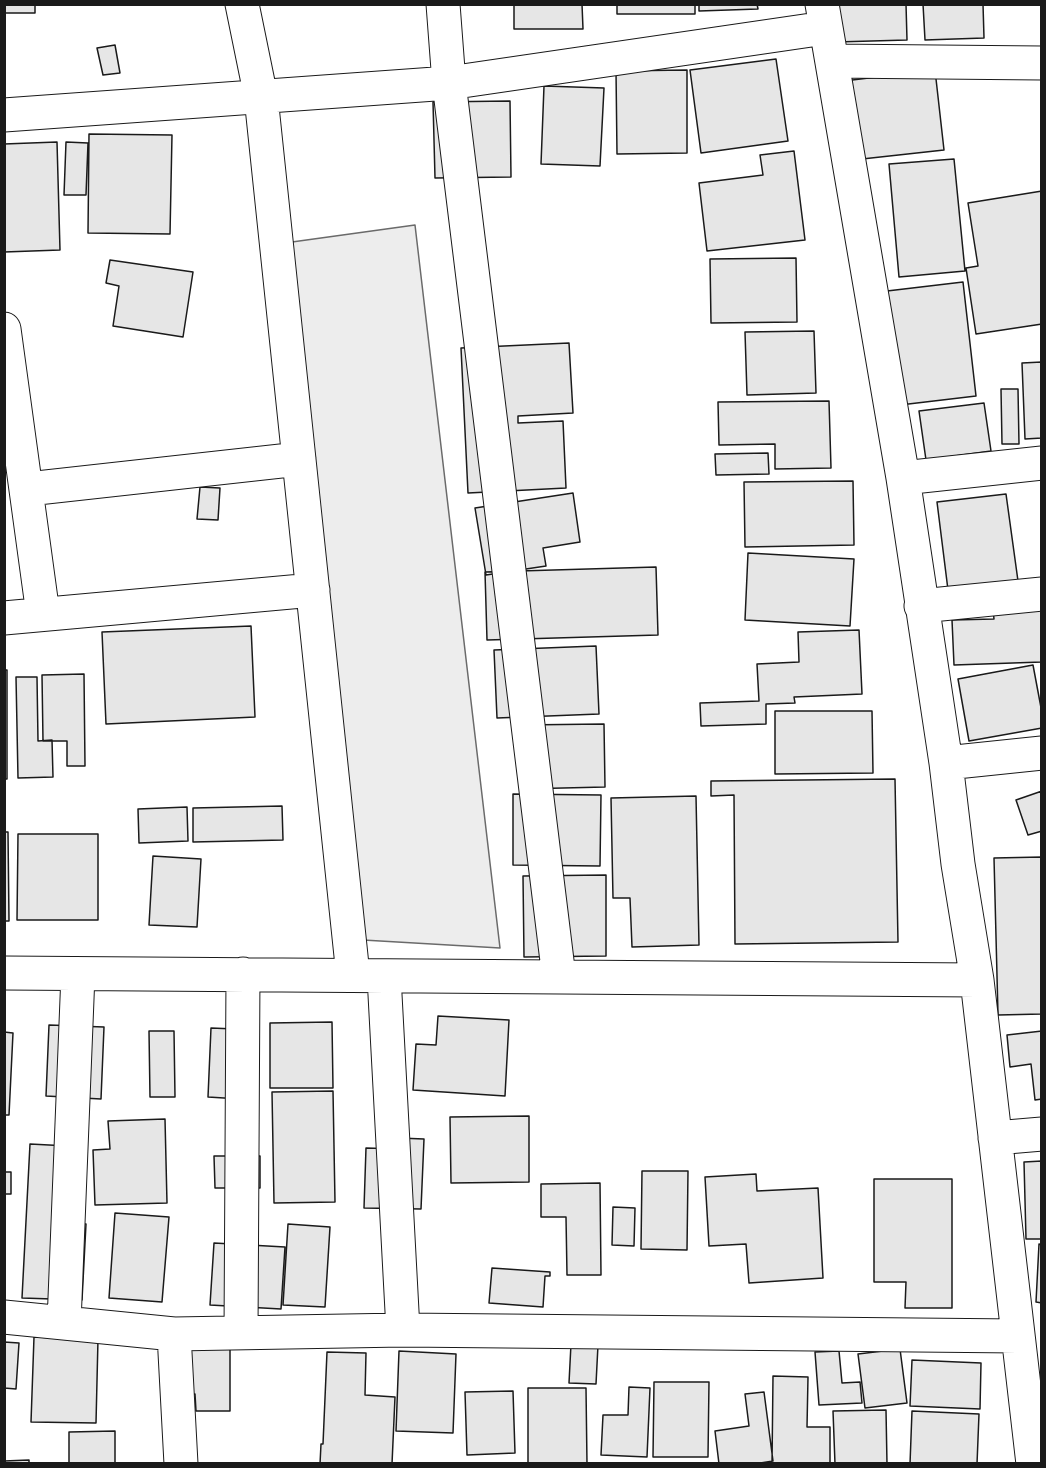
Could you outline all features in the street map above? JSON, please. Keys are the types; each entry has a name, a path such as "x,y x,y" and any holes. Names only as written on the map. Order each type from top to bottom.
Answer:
{"street":[{"path":"242,4 261,97 313,590 369,975 403,1330"},
{"path":"443,4 449,83 559,976"},
{"path":"4,115 449,83 823,16 903,478 946,763 958,864 977,980 1033,1464"},
{"path":"832,61 1041,63"},
{"path":"4,329 28,489 43,614"},
{"path":"28,489 299,459"},
{"path":"903,478 1041,463"},
{"path":"4,618 313,590"},
{"path":"921,606 1041,594"},
{"path":"946,763 1041,753"},
{"path":"4,973 977,980"},
{"path":"64,1323 78,974"},
{"path":"241,1333 243,975"},
{"path":"995,1138 1041,1134"},
{"path":"4,1317 174,1334 403,1330 1018,1336"},
{"path":"174,1334 182,1464"}],"shaded area":[{"path":"415,225 500,948 363,940 263,246"}],"building":[{"path":"4,4 35,4 35,13 4,13"},
{"path":"514,4 582,4 583,29 514,29"},
{"path":"617,4 695,4 695,14 617,14"},
{"path":"699,4 757,4 758,9 699,11"},
{"path":"835,4 906,4 907,40 836,42"},
{"path":"923,4 983,4 984,38 925,40"},
{"path":"115,45 120,73 103,75 97,48"},
{"path":"776,59 788,141 701,153 690,70"},
{"path":"687,70 687,153 617,154 616,71"},
{"path":"935,70 944,150 853,160 844,81"},
{"path":"544,86 604,88 600,166 541,164"},
{"path":"510,101 511,177 435,178 433,102"},
{"path":"89,134 172,135 170,234 88,233"},
{"path":"57,142 60,250 4,252 4,144"},
{"path":"66,142 88,143 86,195 64,195"},
{"path":"794,151 805,240 707,251 699,183 763,175 760,155"},
{"path":"954,159 965,271 899,277 889,164"},
{"path":"1042,191 1042,324 976,334 966,268 978,266 968,203"},
{"path":"796,258 797,322 711,323 710,259"},
{"path":"110,260 193,272 183,337 113,326 119,286 106,283"},
{"path":"963,282 976,396 900,405 887,291"},
{"path":"814,331 816,393 747,395 745,332"},
{"path":"569,343 573,413 518,416 518,423 563,421 566,488 468,493 461,348"},
{"path":"1042,362 1042,438 1025,439 1022,363"},
{"path":"1001,389 1018,389 1019,444 1002,444"},
{"path":"829,401 831,468 775,469 775,444 719,445 718,402"},
{"path":"984,403 991,451 926,460 919,411"},
{"path":"768,453 769,474 716,475 715,454"},
{"path":"853,481 854,545 745,547 744,482"},
{"path":"200,487 220,488 218,520 197,519"},
{"path":"573,493 580,542 543,548 546,566 486,575 475,508"},
{"path":"1006,494 1018,581 948,590 937,502"},
{"path":"748,553 854,559 850,626 745,620"},
{"path":"656,567 658,635 487,640 485,572"},
{"path":"1042,608 1042,662 954,665 952,620 994,619 993,610"},
{"path":"251,626 255,717 106,724 102,632"},
{"path":"859,630 862,694 794,697 795,703 766,704 766,724 701,726 700,703 759,701 757,664 799,662 798,632"},
{"path":"596,646 599,714 497,718 494,650"},
{"path":"1033,665 1042,713 1042,728 969,741 958,679"},
{"path":"4,670 7,670 7,779 4,779"},
{"path":"84,674 85,766 67,766 67,741 43,741 42,675"},
{"path":"16,677 37,677 38,741 52,740 53,777 18,778"},
{"path":"775,711 872,711 873,773 775,774"},
{"path":"604,724 605,787 521,789 520,725"},
{"path":"895,779 898,942 735,944 734,795 711,796 711,781"},
{"path":"1042,791 1042,831 1028,835 1016,800"},
{"path":"513,794 601,795 600,866 513,865"},
{"path":"696,796 699,945 632,947 630,898 613,898 611,798"},
{"path":"282,806 283,840 193,842 193,808"},
{"path":"187,807 188,841 139,843 138,809"},
{"path":"4,832 8,832 9,921 4,921"},
{"path":"18,834 98,834 98,920 17,920"},
{"path":"153,856 201,859 197,927 149,925"},
{"path":"1042,857 1042,1014 998,1015 994,858"},
{"path":"606,875 606,956 524,957 523,876"},
{"path":"438,1016 509,1020 505,1096 413,1090 416,1044 436,1045"},
{"path":"332,1022 333,1088 270,1088 270,1023"},
{"path":"49,1025 104,1027 101,1099 46,1096"},
{"path":"211,1028 259,1030 256,1100 208,1097"},
{"path":"149,1031 174,1031 175,1097 150,1097"},
{"path":"1042,1031 1042,1099 1035,1100 1031,1064 1010,1067 1007,1035"},
{"path":"4,1032 13,1033 9,1115 4,1115"},
{"path":"333,1091 335,1202 274,1203 272,1092"},
{"path":"529,1116 529,1182 451,1183 450,1117"},
{"path":"165,1119 167,1203 95,1205 93,1150 110,1149 108,1121"},
{"path":"399,1138 424,1139 421,1209 364,1208 366,1148 398,1149"},
{"path":"30,1144 87,1147 62,1223 86,1224 82,1300 22,1298"},
{"path":"214,1156 260,1156 260,1188 215,1188"},
{"path":"1042,1161 1042,1239 1026,1239 1024,1162"},
{"path":"642,1171 688,1171 687,1250 641,1249"},
{"path":"4,1172 11,1172 11,1194 4,1194"},
{"path":"756,1174 757,1191 818,1188 823,1278 749,1283 746,1244 709,1246 705,1177"},
{"path":"874,1179 952,1179 952,1308 905,1308 906,1282 874,1282"},
{"path":"600,1183 601,1275 567,1275 566,1217 541,1217 541,1184"},
{"path":"613,1207 635,1208 634,1246 612,1245"},
{"path":"115,1213 169,1217 162,1302 109,1298"},
{"path":"288,1224 330,1227 325,1307 283,1305"},
{"path":"214,1243 285,1247 281,1309 210,1305"},
{"path":"1039,1244 1042,1245 1042,1303 1036,1302"},
{"path":"492,1268 550,1272 550,1276 545,1276 543,1307 489,1303"},
{"path":"34,1337 98,1339 96,1423 31,1422"},
{"path":"4,1342 19,1343 16,1389 4,1388"},
{"path":"571,1344 598,1345 596,1384 569,1383"},
{"path":"162,1346 230,1346 230,1411 196,1411 195,1394 161,1395"},
{"path":"900,1349 907,1403 865,1408 858,1354"},
{"path":"399,1351 456,1354 453,1433 396,1431"},
{"path":"839,1351 842,1383 860,1382 862,1403 819,1405 815,1352"},
{"path":"327,1352 366,1353 365,1395 395,1397 392,1464 320,1464"},
{"path":"912,1360 981,1363 980,1409 910,1406"},
{"path":"773,1376 808,1377 807,1427 830,1427 830,1464 772,1464"},
{"path":"654,1382 709,1382 708,1457 653,1457"},
{"path":"629,1387 650,1388 647,1457 601,1455 603,1415 628,1415"},
{"path":"528,1388 586,1388 587,1464 528,1464"},
{"path":"513,1391 515,1453 467,1455 465,1392"},
{"path":"764,1392 773,1461 754,1464 719,1464 715,1431 749,1426 745,1394"},
{"path":"886,1410 887,1464 835,1464 833,1411"},
{"path":"912,1411 979,1414 977,1464 910,1464"},
{"path":"115,1431 115,1464 69,1464 69,1432"},
{"path":"29,1460 29,1464 4,1464 4,1461"}]}
